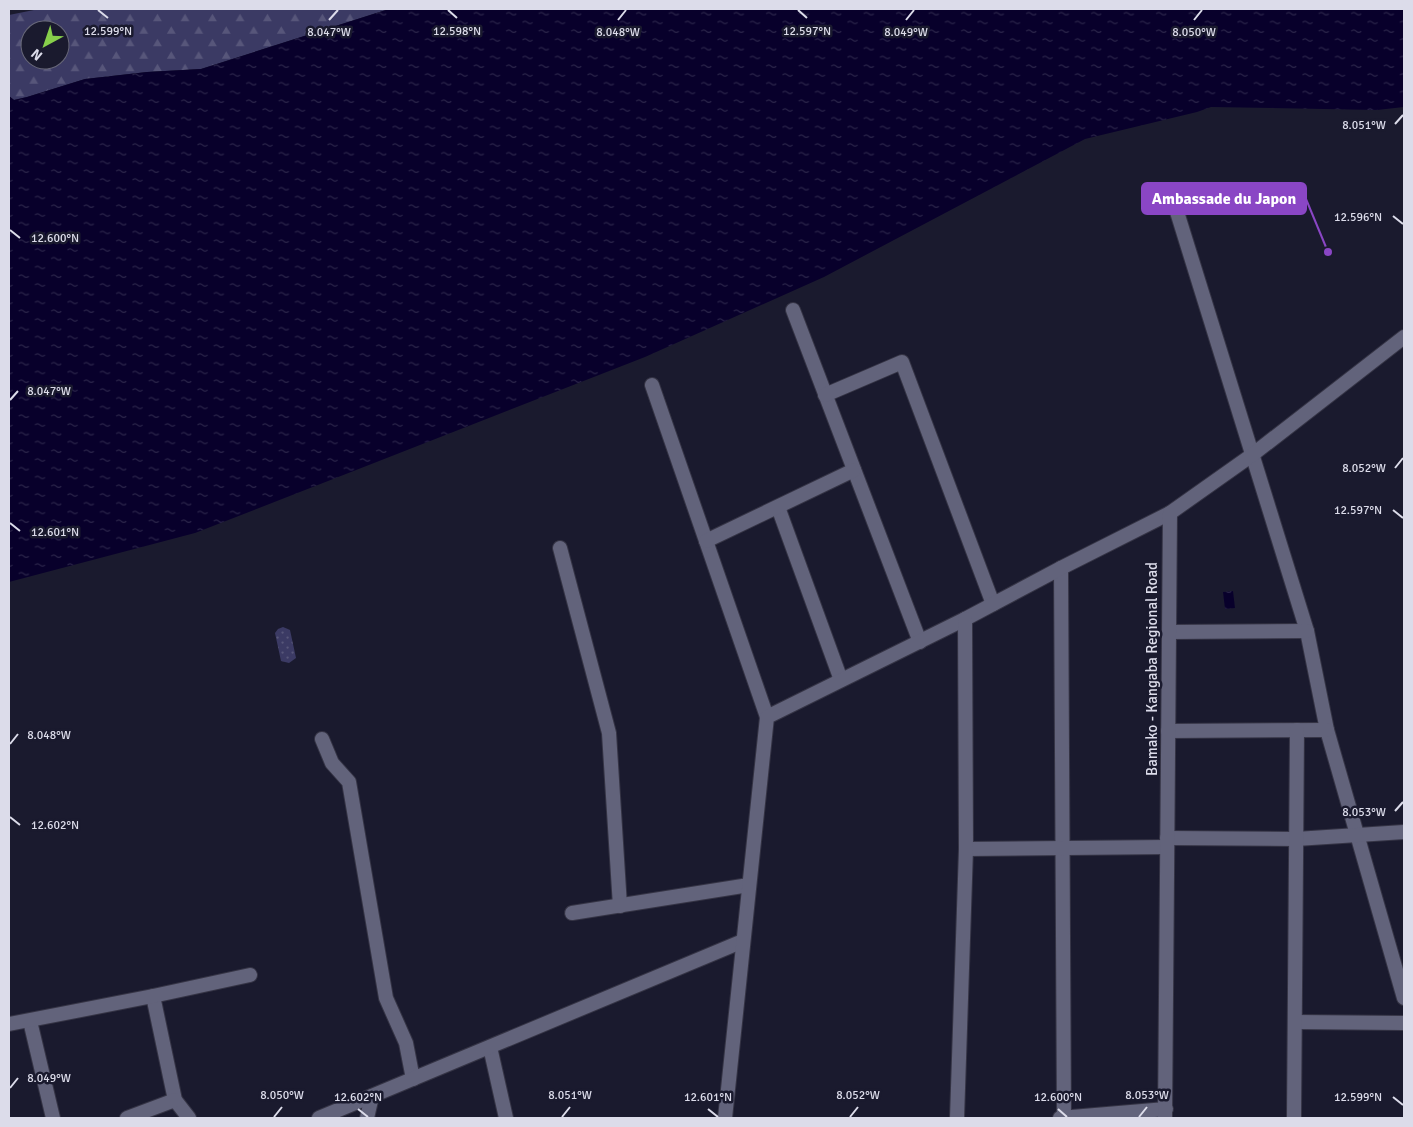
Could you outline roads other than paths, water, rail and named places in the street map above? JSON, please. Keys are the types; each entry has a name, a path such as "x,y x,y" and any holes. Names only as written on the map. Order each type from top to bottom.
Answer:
{"street":[{"path":"1173,199 1307,631 1327,730 1404,998"},
{"path":"793,310 920,642"},
{"path":"767,717 920,642 1170,513 1252,456 1404,337"},
{"path":"825,394 902,362 992,604"},
{"path":"652,385 767,717 725,1118"},
{"path":"706,541 854,470"},
{"path":"778,507 841,680"},
{"name":"Bamako - Kangaba Regional Road","path":"1166,1114 1170,513"},
{"path":"560,548 609,734 620,906"},
{"path":"1061,568 1064,1118"},
{"path":"958,1118 966,849 965,619"},
{"path":"1168,632 1307,631"},
{"path":"1294,1118 1297,730"},
{"path":"1168,731 1327,730"},
{"path":"322,739 332,763 349,782 386,998 406,1043 413,1079"},
{"path":"966,849 1062,848 1167,842 1296,839 1404,832"},
{"path":"572,913 749,885"},
{"path":"319,1118 744,941"},
{"path":"9,1024 154,996 250,974"},
{"path":"154,996 175,1100 189,1118"},
{"path":"30,1021 53,1118"},
{"path":"1295,1022 1404,1023"},
{"path":"490,1047 506,1118"},
{"path":"367,1118 372,1096"},
{"path":"127,1118 175,1100"},
{"path":"1060,1118 1166,1114"}],"water":[{"path":"389,9 1404,9 1404,107 1377,110 1211,107 1085,139 824,277 645,357 195,533 9,582 9,96 14,100 85,79 147,72 201,69"},
{"path":"1233,591 1235,608 1225,609 1223,592"}],"place":[{"name":"Ambassade du Japon","path":"1328,252"}]}
